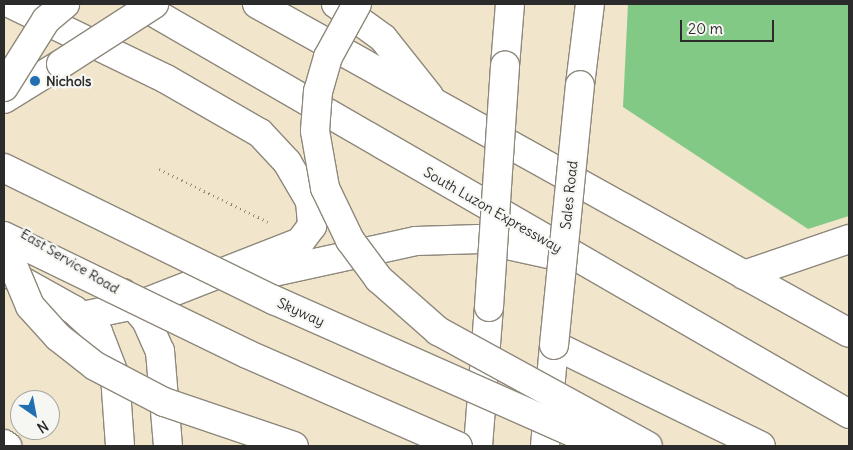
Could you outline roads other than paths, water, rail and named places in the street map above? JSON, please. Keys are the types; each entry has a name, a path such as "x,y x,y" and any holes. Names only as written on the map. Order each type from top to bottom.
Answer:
{"main road":[{"path":"11,4 166,79 260,133 287,162 306,192 312,209 309,232 292,245 137,306"},
{"path":"4,87 46,20 65,4"},
{"name":"South Luzon Expressway","path":"139,4 849,414"},
{"path":"4,99 154,4"},
{"path":"257,4 439,108 849,333"},
{"path":"336,4 383,38 439,108"},
{"path":"357,4 328,56 318,91 315,131 325,188 350,240 379,279 438,331 648,446"},
{"path":"478,446 510,4"},
{"name":"Sales Road","path":"545,446 580,84 590,4"},
{"name":"Skyway","path":"4,168 274,300 604,446"},
{"name":"East Service Road","path":"4,222 112,284 137,306 164,364 168,446"},
{"path":"4,236 247,354 458,446"},
{"path":"82,316 137,306 416,241 480,239 585,263"},
{"path":"744,274 849,239"},
{"path":"4,244 30,306 58,337 95,366 164,402 294,446"},
{"path":"4,271 82,316 104,342 113,364 120,446"},
{"path":"554,345 761,446"}],"place":[{"name":"Nichols","path":"35,81"}]}
